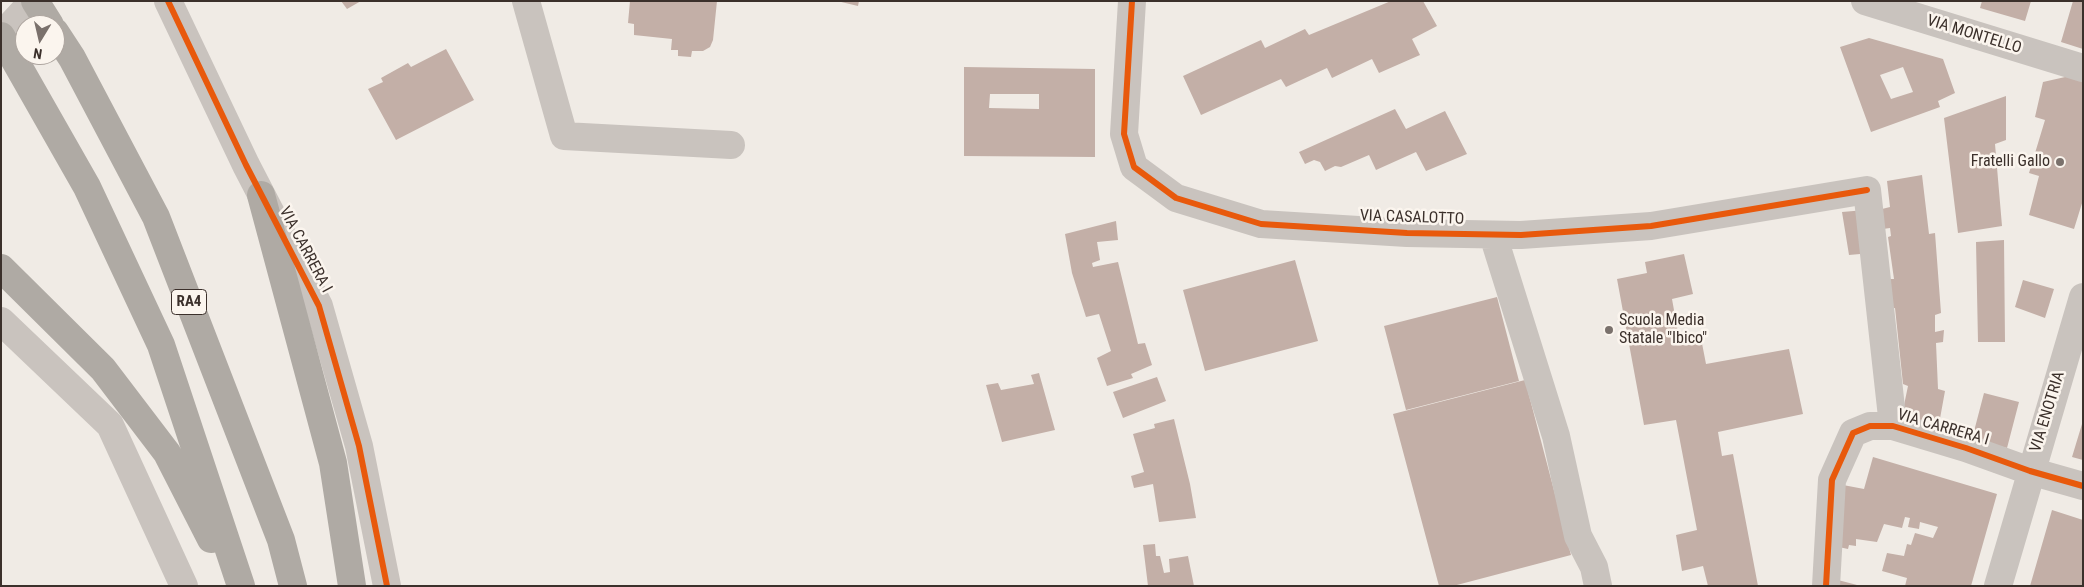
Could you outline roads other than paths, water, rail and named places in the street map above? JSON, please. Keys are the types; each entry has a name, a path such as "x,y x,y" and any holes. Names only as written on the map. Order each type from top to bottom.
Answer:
{"highway":[{"path":"34,1 43,15"},
{"name":"RA4","path":"7,45 87,186 160,344 241,586"},
{"name":"RA4","path":"65,47 156,217 281,540 293,586"},
{"path":"261,195 333,463 352,586"},
{"path":"1,268 103,369 167,453 236,586"}],"street":[{"path":"7,45 34,1"},
{"name":"VIA CARRERA I","path":"168,1 261,195 319,306 359,446 387,586"},
{"path":"526,1 564,136 731,145"},
{"name":"VIA CASALOTTO","path":"1132,1 1124,134 1134,167 1176,198 1261,224 1407,233 1521,235 1651,226 1867,190 1893,426"},
{"name":"VIA MONTELLO","path":"1865,1 2083,68"},
{"path":"1493,235 1556,436 1578,536 1594,567 1598,586"},
{"name":"VIA ENOTRIA","path":"1998,586 2030,471 2083,297"},
{"path":"1,321 110,425 184,586"},
{"name":"VIA CARRERA I","path":"1826,586 1832,480 1854,433 1870,426 1893,426 1966,448 2030,471 2083,486"}],"place":[{"name":"Fratelli Gallo","path":"2060,162"},
{"name":"Scuola Media Statale \"Ibico\"","path":"1609,330"}]}
